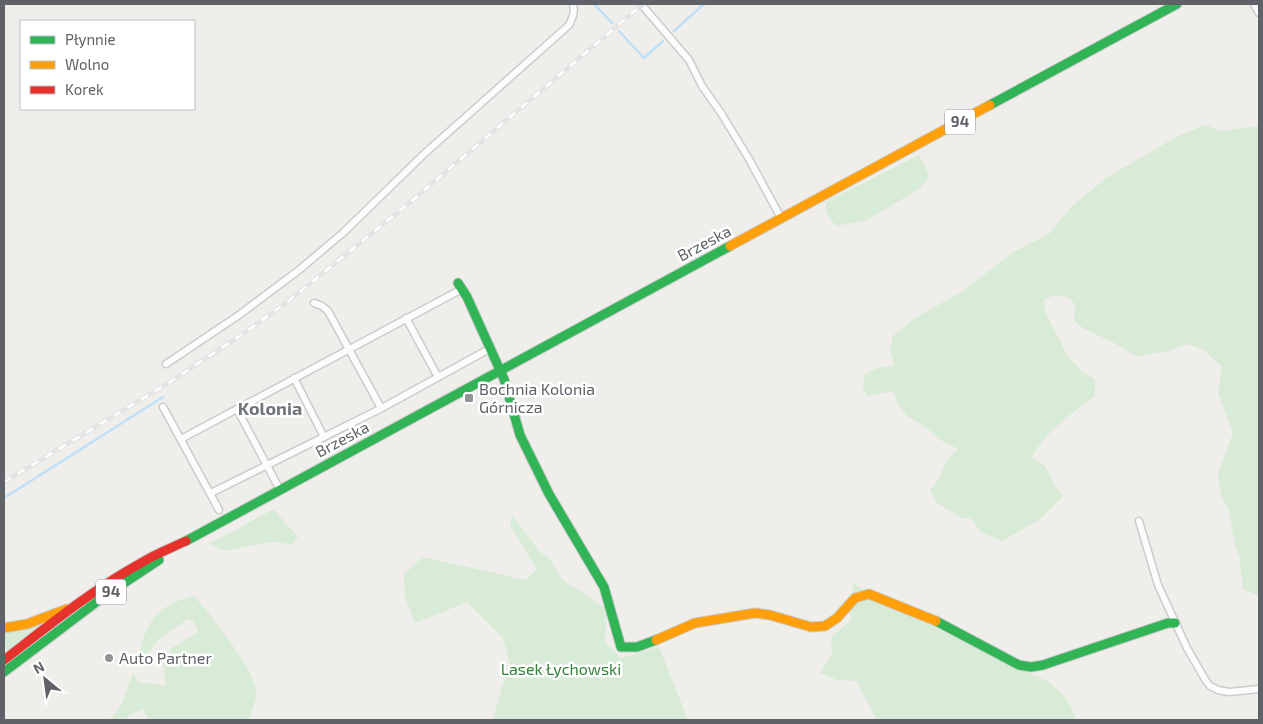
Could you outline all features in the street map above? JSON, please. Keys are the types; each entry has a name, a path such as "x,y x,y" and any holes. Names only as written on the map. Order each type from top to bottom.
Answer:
{"main road":[{"name":"94","path":"781,218 1177,4"},
{"name":"Brzeska","path":"4,659 76,605 142,562 198,535 781,218"},
{"path":"460,286 467,297 504,378 520,435 549,494 604,588 610,602 621,647 626,649 652,642 695,624 739,615 760,613 813,628 824,627 831,623 851,600 863,594 869,594 930,618 994,653 1020,665 1031,667 1043,665 1168,623 1175,623"},
{"name":"Brzeska","path":"4,659 26,654 103,597 198,535"},
{"name":"Brzeska","path":"4,628 27,624 76,605"},
{"name":"94","path":"4,672 26,654"}],"street":[{"path":"166,364 240,315 300,270 344,232 424,154 564,30 573,16 575,9 573,4"},
{"path":"641,4 689,60 702,86 749,159 781,218"},
{"path":"1254,4 1259,13"},
{"path":"181,439 406,318 460,286"},
{"path":"314,303 328,311 381,408"},
{"path":"406,318 438,377"},
{"path":"211,493 381,408 491,348"},
{"path":"294,378 324,437"},
{"path":"163,407 219,510"},
{"path":"237,409 280,490"},
{"path":"1139,521 1158,585 1187,648 1210,686 1229,692 1259,689"}],"green space":[{"path":"1205,125 1221,131 1259,126 1259,596 1243,589 1240,560 1228,508 1221,495 1218,474 1233,433 1218,392 1222,367 1204,350 1187,344 1166,352 1136,356 1083,328 1074,321 1075,306 1072,300 1064,296 1056,296 1044,300 1045,312 1067,355 1082,372 1095,379 1095,396 1068,416 1052,431 1032,457 1046,467 1055,486 1063,496 1039,520 1002,541 981,532 970,517 963,519 936,502 930,490 939,479 946,461 958,449 942,441 924,426 907,416 897,403 893,391 867,396 863,388 864,375 875,369 894,365 890,349 893,336 912,320 961,292 1012,253 1050,233 1072,206 1106,178 1178,136"},
{"path":"919,155 929,178 919,189 867,220 836,226 827,212 826,202"},
{"path":"274,510 298,537 291,545 278,542 264,543 225,551 209,544 258,517"},
{"name":"Lasek Łychowski","path":"512,515 539,551 549,558 563,581 581,591 607,610 605,642 621,658 659,647 688,720 493,720 510,665 503,638 467,602 415,623 405,597 404,574 423,557 525,580 537,569 510,526"},
{"path":"853,584 976,643 1026,672 1049,682 1066,698 1077,720 877,720 856,681 837,680 820,673 832,654 831,637 850,621"},
{"path":"194,596 240,656 254,681 256,694 250,720 149,720 143,709 124,720 109,720 122,704 133,673 139,682 166,686 163,664 172,648 198,632 194,621 188,619 159,639 146,656 139,658 141,645 155,616 171,604"},
{"path":"42,625 8,652 4,642 4,632"}],"waterway":[{"path":"594,4 612,23"},
{"path":"674,31 704,4"},
{"path":"619,31 644,58 663,41"},
{"path":"4,498 163,397"}],"railway":[{"path":"4,482 170,382 291,299 408,204 643,4"}],"traffic: fast":[{"path":"990,105 1177,4"},
{"path":"186,541 730,246"},
{"path":"458,283 467,297 504,379 520,435 549,494 604,587 621,647 637,647 656,640"},
{"path":"4,672 103,597 159,560"},
{"path":"936,621 1019,665 1031,667 1043,665 1168,623 1175,623"}],"traffic: slow":[{"path":"730,246 990,105"},
{"path":"656,640 695,623 755,613 770,615 811,627 825,626 837,618 855,598 869,594 936,621"},
{"path":"4,628 27,624 67,609"}],"traffic: jam":[{"path":"4,660 105,585 152,557 186,541"}],"place":[{"name":"Bochnia Kolonia Górnicza","path":"469,398"},
{"name":"Auto Partner","path":"109,658"}],"district":[{"name":"Kolonia","path":"270,409"}]}
